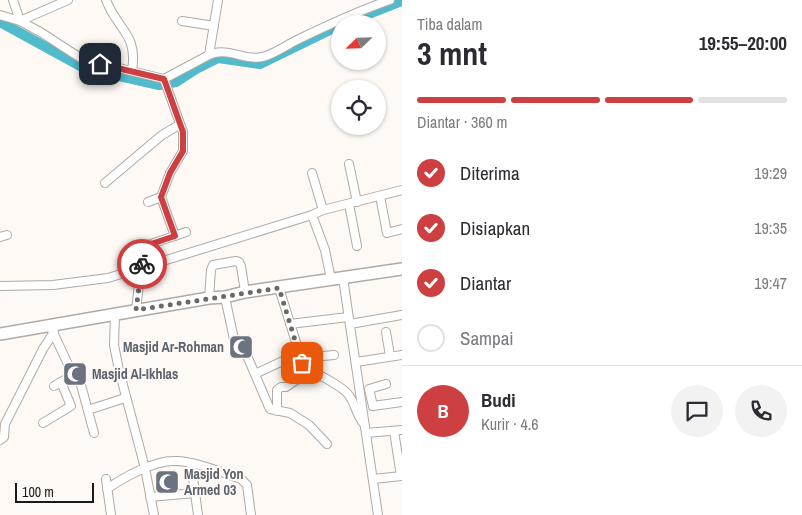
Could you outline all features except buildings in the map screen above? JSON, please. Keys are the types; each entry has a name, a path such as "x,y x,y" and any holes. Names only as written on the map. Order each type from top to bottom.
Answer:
{"highway":[{"path":"0,334 52,329 136,310 402,269"}],"street":[{"path":"13,0 20,21"},
{"path":"20,21 68,0"},
{"path":"106,0 111,13 132,44 134,59 132,71"},
{"path":"209,55 218,0"},
{"path":"0,15 20,21 82,59 165,80 214,53 227,53 255,58 267,56 365,8 390,0"},
{"path":"182,20 214,26"},
{"path":"165,80 183,132 183,151 170,173 161,197 175,236"},
{"path":"105,183 162,136 179,125"},
{"path":"349,164 357,246"},
{"path":"312,173 323,210"},
{"path":"0,286 53,286 108,278 323,210 402,190"},
{"path":"380,196 387,234 402,229"},
{"path":"148,202 161,197"},
{"path":"312,215 325,250 331,279"},
{"path":"136,310 141,267 148,245 186,232"},
{"path":"209,298 211,270 213,265 217,264 239,262 242,266 245,292"},
{"path":"344,278 363,408 375,515"},
{"path":"279,288 304,368 308,372 325,378 347,391 358,417 364,424"},
{"path":"225,297 236,349 245,351 270,410 290,414 309,424 327,444"},
{"path":"115,315 114,345 125,398 145,468 151,515"},
{"path":"290,324 402,315"},
{"path":"52,329 73,376 81,385 94,434"},
{"path":"0,440 4,437 5,424 52,329"},
{"path":"386,332 390,356"},
{"path":"255,374 301,356 334,355"},
{"path":"356,362 402,355"},
{"path":"277,411 277,390 282,387 286,388 308,372"},
{"path":"43,423 70,407 58,384 73,376"},
{"path":"360,390 386,384"},
{"path":"369,389 373,406"},
{"path":"88,410 125,398"},
{"path":"363,408 402,402"},
{"path":"366,433 398,430 401,476 372,479"},
{"path":"107,489 145,468 175,460 228,474 244,482 247,485 251,515"},
{"path":"191,463 198,515"},
{"path":"106,479 112,515"},
{"path":"150,497 195,493"}],"waterway":[{"path":"366,15 402,1"},
{"path":"0,22 84,68 159,85 176,82 218,58 260,64 331,29"}],"way so far":[{"path":"142,264 136,310 279,288 302,363"}],"place":[{"name":"Masjid Ar-Rohman","path":"241,347"},
{"name":"Masjid Al-Ikhlas","path":"75,374"},
{"name":"Masjid Yon Armed 03","path":"167,482"}],"route":[{"path":"100,64 164,79 183,132 182,156 172,169 161,197 175,236 148,245 142,264"}]}
